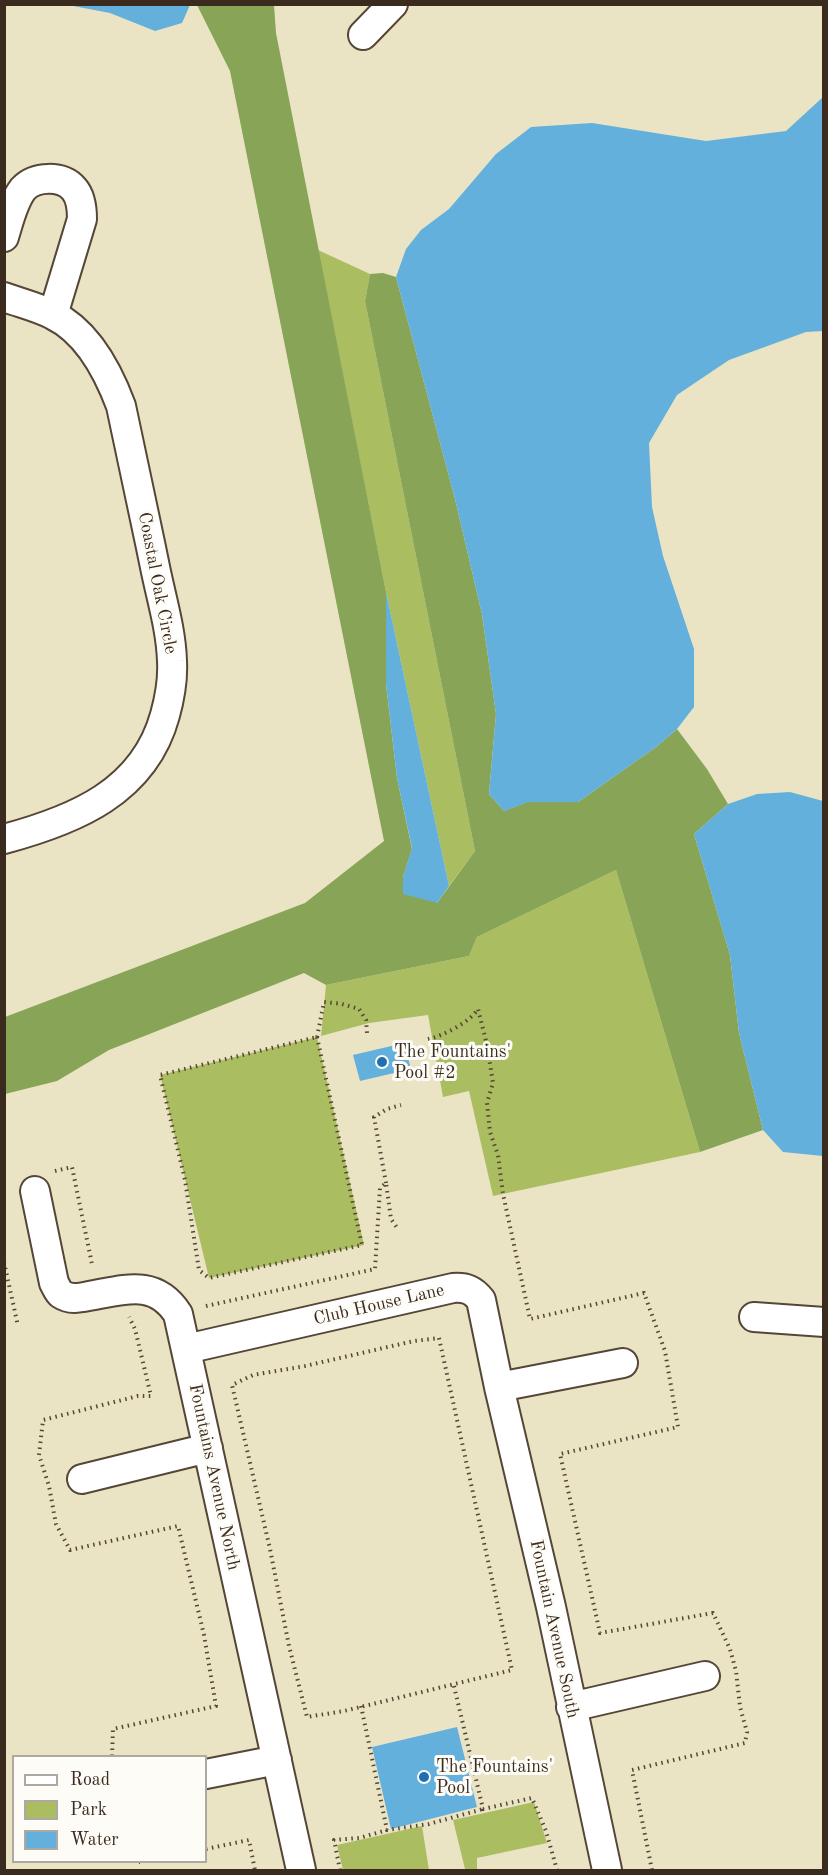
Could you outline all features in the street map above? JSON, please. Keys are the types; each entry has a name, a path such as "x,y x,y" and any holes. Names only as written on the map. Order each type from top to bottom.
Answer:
{"street":[{"path":"363,35 393,4"},
{"path":"4,237 18,196 30,182 52,179 65,182 75,189 81,204 82,219 53,315"},
{"name":"Coastal Oak Circle","path":"4,297 53,315 71,327 93,351 110,377 121,406 165,615 172,661 170,694 161,728 148,754 131,777 110,796 76,814 33,832 4,839"},
{"name":"Fountains Avenue North","path":"35,1191 54,1283 60,1294 72,1299 138,1288 156,1292 171,1304 178,1314 301,1870"},
{"name":"Club House Lane","path":"186,1349 464,1287 475,1292 482,1300 499,1387"},
{"path":"754,1317 824,1322"},
{"path":"499,1387 623,1363"},
{"name":"Fountain Avenue South","path":"499,1387 551,1607 607,1870"},
{"path":"82,1479 208,1448"},
{"path":"571,1707 705,1676"},
{"path":"207,1774 277,1760"}],"path":[{"path":"317,1038 160,1075 185,1180 199,1270 209,1278 362,1245 317,1038 324,1002 359,1009 366,1020 367,1033"},
{"path":"428,1039 456,1027 474,1015 478,1009 493,1083 487,1104 487,1117 498,1155 503,1194 530,1319 644,1293 664,1351 678,1427 560,1454 600,1633 713,1613 730,1649 736,1671 740,1707 747,1732 745,1743 632,1770 652,1870"},
{"path":"398,1229 391,1219 374,1117 387,1109 401,1105"},
{"path":"206,1306 375,1269 380,1188 386,1183"},
{"path":"4,1262 18,1326"},
{"path":"112,1755 114,1729 216,1706 204,1635 178,1526 70,1550 56,1524 49,1486 39,1455 43,1420 138,1396 151,1396 135,1329"},
{"path":"439,1338 513,1670 454,1685 307,1717 289,1646 270,1549 232,1385 254,1375 414,1341 439,1338"},
{"path":"454,1685 483,1809"},
{"path":"361,1706 387,1830"},
{"path":"340,1870 334,1840 358,1838 387,1830 429,1824 532,1798 546,1831 557,1870"},
{"path":"207,1849 249,1840 255,1870"}],"green space":[{"path":"197,5 274,5 276,33 386,592 386,684 397,778 412,849 403,877 437,903 475,851 365,301 370,274 383,273 396,277 455,499 482,614 496,714 489,794 504,811 527,802 578,802 656,747 677,729 707,769 728,804 694,834 730,955 739,1033 763,1130 700,1152 616,870 477,937 469,956 326,985 304,973 109,1050 57,1081 5,1094 5,1017 305,903 384,841 230,71"},
{"path":"318,250 370,274 365,301 475,851 449,886 386,592"},
{"path":"616,870 700,1152 493,1196 469,1091 443,1097 428,1015 369,1023 321,1036 326,985 469,956 477,937"},
{"path":"317,1037 364,1245 209,1278 160,1075"},
{"path":"534,1802 547,1843 477,1858 477,1870 457,1870 465,1869 453,1820"},
{"path":"422,1826 429,1870 343,1870 337,1845"}],"water":[{"path":"68,5 190,5 182,23 155,31 110,13"},
{"path":"823,97 823,331 806,332 729,360 677,395 649,443 652,507 663,556 694,649 694,707 677,729 656,747 578,802 528,802 504,811 489,794 496,714 482,614 455,499 396,277 406,249 421,230 449,209 496,154 531,127 592,123 706,141 786,131"},
{"path":"386,592 449,886 437,903 403,894 403,877 412,848 397,778 386,684"},
{"path":"790,792 823,801 823,1156 783,1152 763,1130 739,1033 730,955 694,834 728,804 757,794"},
{"name":"The Fountains' Pool #2","path":"404,1043 411,1069 360,1081 353,1055"},
{"name":"The Fountains' Pool","path":"457,1727 477,1807 391,1829 372,1747"}],"place":[{"name":"The Fountains' Pool #2","path":"382,1062"},
{"name":"The Fountains' Pool","path":"424,1777"}]}
